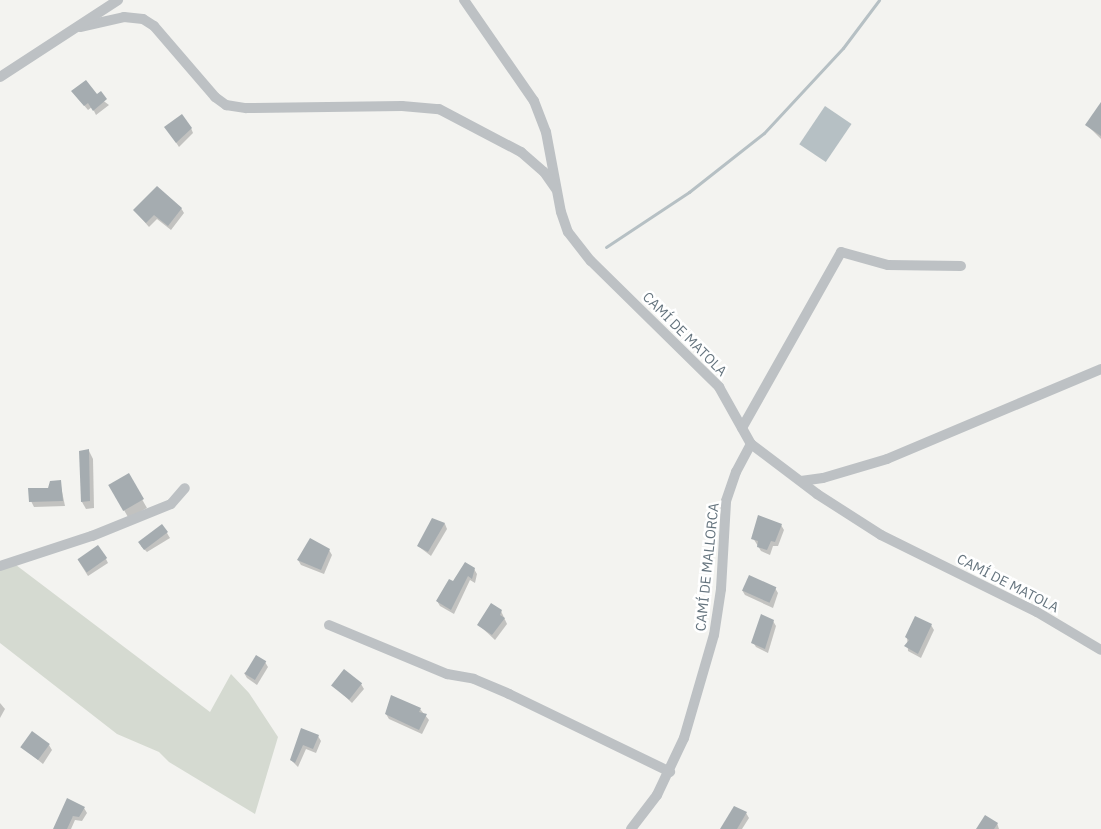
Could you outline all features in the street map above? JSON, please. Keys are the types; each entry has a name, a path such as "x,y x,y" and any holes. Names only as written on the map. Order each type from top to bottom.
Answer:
{"street":[{"path":"0,77 36,51 80,27 118,0"},
{"name":"CAMÍ DE MATOLA","path":"464,0 534,101 546,132 561,212 568,232 591,261 719,387 751,444 801,481 881,535 1037,612 1101,650"},
{"path":"80,27 124,17 143,19 154,26 215,97 226,105 246,108 402,106 439,109 521,152 544,172 558,191"},
{"path":"742,428 841,252 888,265 961,266"},
{"path":"801,481 823,478 887,459 1101,369"},
{"name":"CAMÍ DE MALLORCA","path":"632,829 670,772 684,738 714,635 721,589 726,501 736,472 751,444"},
{"path":"0,566 92,536 172,504 185,488"},
{"path":"329,625 447,674 474,679 509,694 670,772"}],"shaded area":[{"path":"825,106 852,124 826,162 799,144"},
{"path":"16,565 210,712 231,674 249,693 278,737 255,814 169,762 159,752 117,734 0,643 0,568"}],"building":[{"path":"86,80 97,94 101,91 107,99 93,111 88,103 84,106 71,91"},
{"path":"1101,102 1101,136 1085,125"},
{"path":"182,114 192,128 176,143 164,127"},
{"path":"157,186 182,208 168,226 154,215 146,223 133,210"},
{"path":"89,449 90,501 81,502 79,451"},
{"path":"129,473 144,499 123,511 108,485"},
{"path":"61,480 63,501 29,502 28,488 48,488 50,481"},
{"path":"758,515 782,524 775,542 771,541 767,550 757,547 758,541 751,539"},
{"path":"432,518 445,523 428,552 417,546"},
{"path":"162,524 168,532 144,550 138,542"},
{"path":"310,538 330,549 321,570 297,560"},
{"path":"98,545 107,558 87,572 78,559"},
{"path":"465,562 475,568 472,579 468,576 451,610 436,601 449,579 453,581"},
{"path":"749,575 776,587 769,603 742,591"},
{"path":"491,603 502,610 500,615 505,618 492,635 477,625"},
{"path":"761,614 774,620 765,649 751,643"},
{"path":"915,616 932,624 918,654 904,646 909,640 905,637"},
{"path":"256,655 266,661 255,680 245,674"},
{"path":"344,669 362,683 349,700 331,686"},
{"path":"391,695 421,708 419,712 427,714 419,730 385,714"},
{"path":"301,728 319,735 313,749 303,745 295,763 290,760"},
{"path":"32,731 50,744 38,760 20,747"},
{"path":"67,798 85,807 79,817 73,816 67,829 53,829"},
{"path":"734,806 747,812 737,829 720,829"},
{"path":"985,815 998,823 994,829 976,829"}],"waterway":[{"path":"606,247 689,192 764,133 843,48 879,0"}]}
